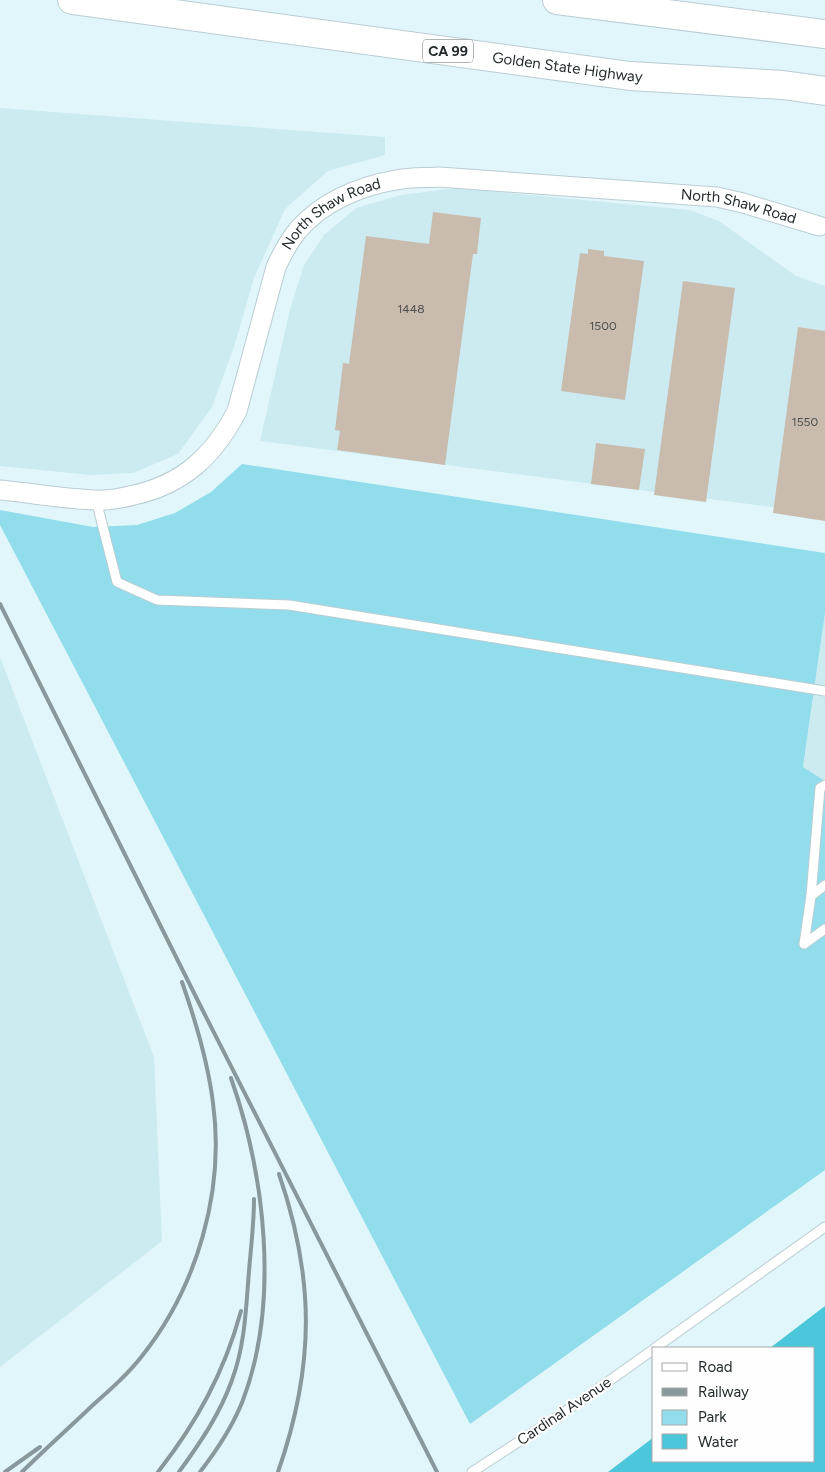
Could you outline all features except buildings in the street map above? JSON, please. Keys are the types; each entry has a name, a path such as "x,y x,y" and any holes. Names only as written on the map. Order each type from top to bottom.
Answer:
{"highway":[{"name":"Golden State Highway","path":"72,0 630,76 783,85 825,92"},
{"path":"557,0 825,34"}],"street":[{"name":"North Shaw Road","path":"0,490 96,500 147,492 168,484 188,472 215,447 237,411 276,267 286,248 298,230 314,216 331,203 352,192 397,180 439,177 717,196 822,226"}],"lane":[{"path":"96,500 117,582 157,600 289,605 825,691"},
{"path":"825,785 820,788 811,896 804,944 825,928"},
{"path":"815,848 825,841"},
{"path":"811,896 825,885"},
{"name":"Cardinal Avenue","path":"658,1347 825,1228"},
{"name":"Cardinal Avenue","path":"472,1472 578,1403 652,1351"}],"shaded area":[{"path":"0,108 385,137 385,155 328,171 285,209 254,278 235,344 212,407 178,454 133,473 91,475 0,466"},
{"path":"456,188 690,210 719,221 796,276 825,286 825,514 260,441 290,309 304,265 324,235 356,208 401,195"},
{"path":"825,613 825,781 803,768"},
{"path":"0,657 154,1057 162,1241 0,1367"}],"green space":[{"path":"242,464 825,553 825,613 803,767 825,781 825,1170 470,1424 0,525 0,510 93,527 137,525 175,513 211,492"}],"water":[{"path":"825,1306 825,1472 608,1472 652,1439 652,1462 815,1462 815,1347 771,1347"}],"railway":[{"path":"0,604 202,1009 437,1472"},
{"path":"22,1472 119,1381 142,1356 178,1300 192,1269 203,1237 215,1170 216,1136 208,1072 201,1042 182,982"},
{"path":"200,1472 224,1438 243,1400 255,1362 262,1322 264,1239 259,1197 243,1116 231,1078"},
{"path":"278,1472 299,1395 306,1323 304,1286 299,1250 291,1213 279,1174"},
{"path":"179,1472 202,1439 227,1393 240,1353 246,1313 254,1199"},
{"path":"158,1472 185,1434 208,1396 218,1376 241,1311"},
{"path":"5,1472 40,1447"}]}
